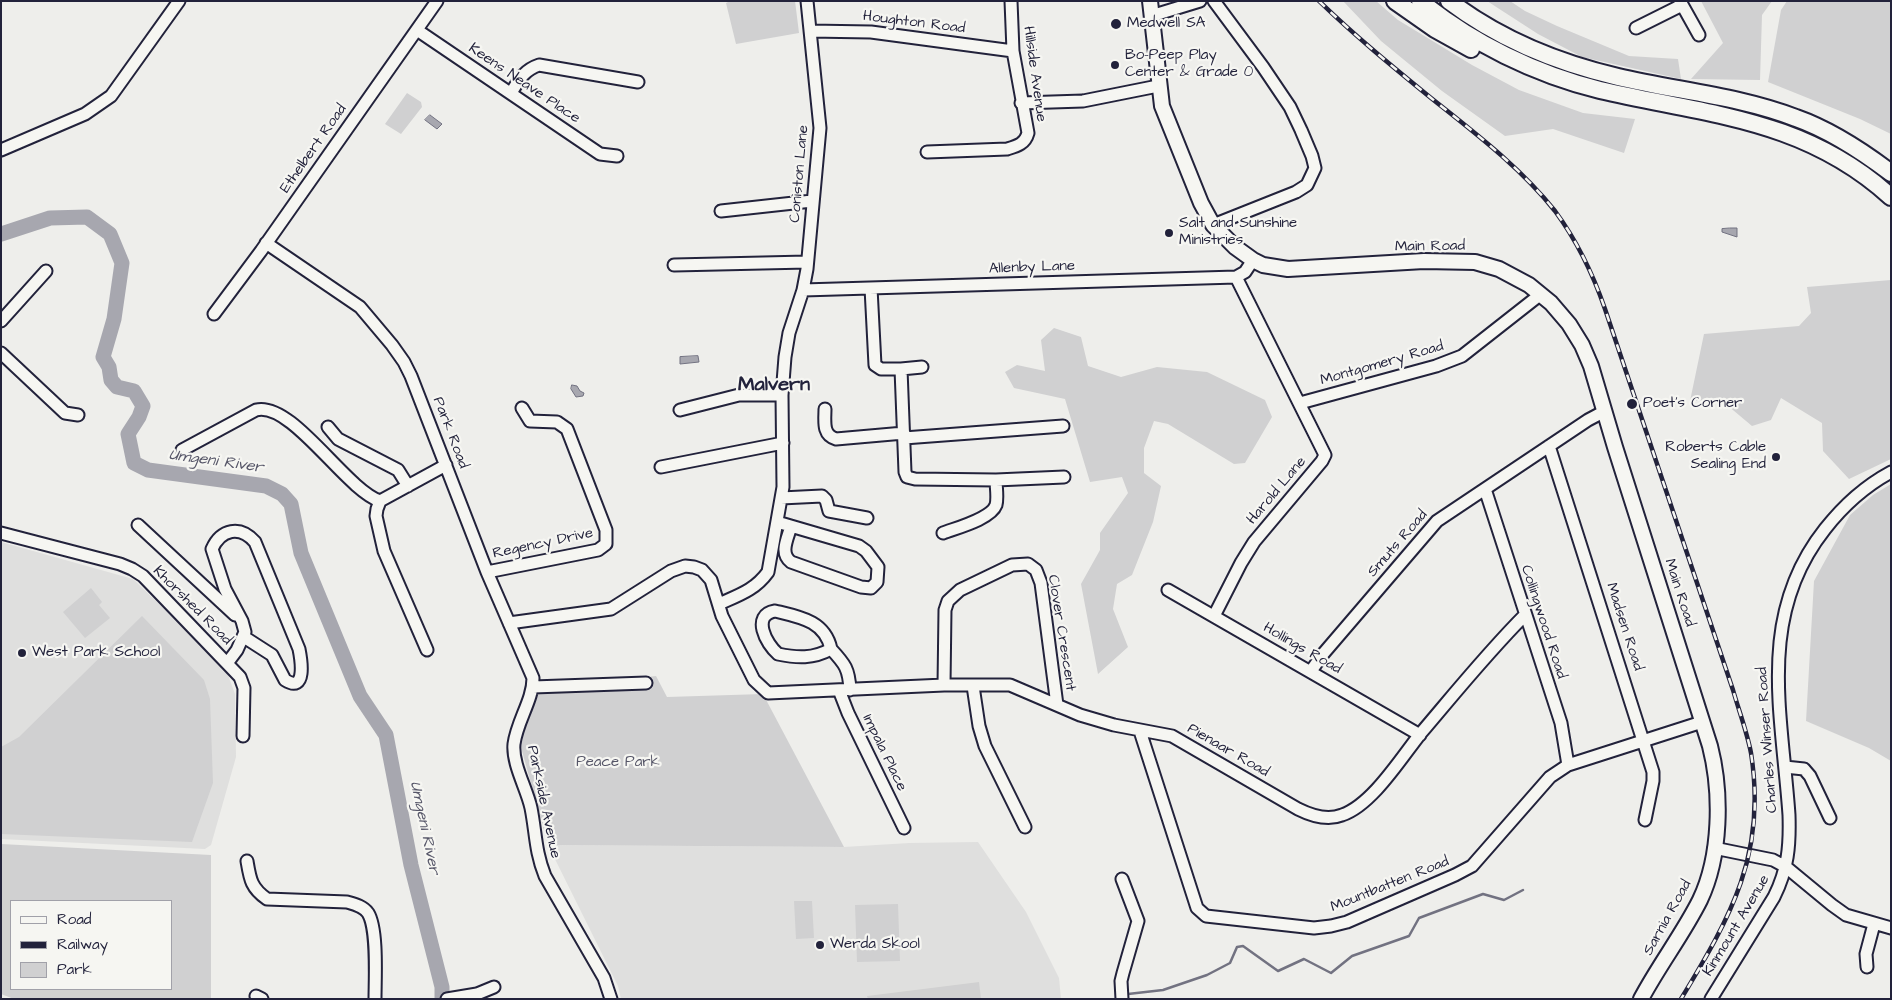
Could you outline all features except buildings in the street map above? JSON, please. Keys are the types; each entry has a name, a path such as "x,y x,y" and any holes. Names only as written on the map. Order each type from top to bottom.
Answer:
{"highway":[{"path":"1395,1 1435,30 1468,47 1528,73 1610,99 1652,101"},
{"path":"1420,1 1461,31 1493,49 1552,75 1598,89 1750,121 1799,138 1846,162 1891,197"},
{"path":"1450,1 1491,29 1519,44 1555,58 1618,77 1730,99 1795,117 1837,137 1891,174"},
{"path":"1467,1 1528,38 1555,58"}],"main road":[{"name":"Main Road","path":"1150,1 1158,86 1162,106 1201,203 1213,225 1223,237 1252,260 1288,269 1424,261 1475,262 1510,274 1541,294 1569,324 1582,345 1591,366 1710,746 1716,778 1718,807 1714,848"},
{"name":"Sarnia Road","path":"1641,999 1701,898 1708,878 1714,848"}],"street":[{"path":"1,150 85,114 111,96 145,59 179,1"},
{"name":"Ethelbert Road","path":"214,314 437,1"},
{"name":"Coniston Lane","path":"719,604 750,590 760,583 768,572 783,487 782,395 788,333 803,290 820,128 807,1"},
{"name":"Hillside Avenue","path":"927,152 1007,149 1019,145 1026,139 1028,133 1013,51 1011,1"},
{"path":"1151,16 1200,1"},
{"path":"1213,225 1296,192 1307,185 1314,168 1312,156 1290,107 1214,1"},
{"path":"1636,28 1681,3 1699,36"},
{"name":"Keens Neave Place","path":"417,30 600,154 618,156"},
{"name":"Houghton Road","path":"810,31 871,32 1013,51"},
{"path":"511,93 528,70 539,65 638,82"},
{"path":"1021,103 1083,101 1158,86"},
{"path":"721,211 812,201"},
{"name":"Park Road","path":"266,243 360,308 404,362 487,572 531,673 533,687"},
{"path":"1236,277 1245,272 1252,260"},
{"path":"674,265 807,262"},
{"path":"1,321 46,271"},
{"name":"Allenby Lane","path":"803,290 1236,277"},
{"name":"Harold Lane","path":"1214,616 1254,542 1325,455 1236,277"},
{"path":"871,288 874,363 881,369 922,367"},
{"name":"Montgomery Road","path":"1300,403 1436,366 1462,356 1541,294"},
{"path":"1,353 65,413 78,415"},
{"path":"901,369 905,472 910,478 996,480 1064,477"},
{"path":"680,410 739,395 782,395"},
{"name":"Regency Drive","path":"487,572 598,550 606,544 606,530 568,430 557,422 530,421 522,408"},
{"path":"182,450 256,410 265,409 286,420 301,431 354,483 370,496 380,501"},
{"path":"825,409 825,430 827,434 836,439 1062,426"},
{"name":"Smuts Road","path":"1311,672 1323,654 1432,526 1442,517 1604,411"},
{"path":"328,427 338,439 398,470 408,486"},
{"path":"661,467 783,443"},
{"name":"Madsen Road","path":"1550,446 1653,772 1645,820"},
{"path":"427,650 384,551 376,516 380,501 446,465"},
{"name":"Charles Winser Road","path":"1786,867 1790,836 1778,662 1781,628 1788,597 1800,567 1831,522 1858,495 1891,472"},
{"path":"943,533 978,520 993,509 996,503 996,480"},
{"name":"Collingwood Road","path":"1485,488 1560,724 1568,766"},
{"path":"781,498 822,496 826,500 829,511 867,518"},
{"path":"777,522 791,526 859,546 866,551 878,567 877,582 871,588 861,587 791,562 784,552 791,526"},
{"path":"138,525 197,582 242,621"},
{"path":"228,662 244,637 245,632 242,621 225,589 212,549 220,537 238,530 244,531 250,536 258,550 298,649 302,663 300,678 294,682 285,680 272,655 244,637"},
{"name":"Khorshed Road","path":"1,533 120,564 143,576 228,662 240,677 244,688 243,736"},
{"name":"Clover Crescent","path":"944,685 945,610 948,601 960,590 1012,566 1028,564 1036,570 1041,583 1057,705"},
{"path":"509,623 611,609 671,571 685,566 702,570 711,580 719,604"},
{"name":"Hollings Road","path":"1168,590 1420,735"},
{"name":"Pienaar Road","path":"719,604 722,616 754,680 768,693 944,685 1010,685 1080,715 1114,726 1172,736 1298,809 1314,816 1326,818 1341,816 1366,801 1506,634 1525,615"},
{"name":"Impala Place","path":"831,649 819,656 804,657 778,654 769,643 761,624 762,619 769,612 775,611 810,622 822,630 829,640 831,649 841,660 849,674 845,690 848,713 904,828"},
{"path":"533,687 646,683"},
{"path":"973,686 979,726 985,746 1026,827"},
{"name":"Parkside Avenue","path":"533,687 516,728 514,747 531,806 538,860 604,978 611,999"},
{"name":"Mountbatten Road","path":"1140,731 1197,908 1206,916 1314,928 1347,922 1468,868 1478,860 1550,777 1568,766 1702,722"},
{"path":"1786,766 1804,770 1810,776 1830,818"},
{"path":"1714,848 1766,858 1786,867 1839,911 1854,918 1891,928"},
{"path":"248,861 251,882 258,893 267,899 347,902 359,906 367,912 374,938 375,999"},
{"name":"Kinmount Avenue","path":"1711,999 1774,897 1786,867"},
{"path":"1122,879 1138,921 1123,973 1122,999"},
{"path":"1867,967 1866,954 1874,924"},
{"path":"447,999 477,994 494,987"}],"shaded area":[{"path":"430,115 442,124 437,129 425,120"},
{"path":"1737,228 1737,237 1722,232 1722,229"},
{"path":"698,356 699,362 680,364 680,357"},
{"path":"572,385 577,386 584,393 583,396 576,397 571,389"},
{"path":"1,542 133,579 219,661 228,675 235,694 236,757 211,845 205,849 1,839"},
{"name":"Werda Skool","path":"978,842 1026,912 1059,978 1061,999 621,999 618,986 548,845 844,847 909,843"}],"green space":[{"path":"730,1 795,1 799,33 736,44 726,3"},
{"path":"1343,1 1376,1 1398,20 1472,65 1519,90 1583,113 1635,119 1624,153 1553,129 1505,136 1442,91 1381,41"},
{"path":"1487,1 1510,1 1525,11 1557,26 1629,56 1678,59 1681,79 1582,57 1538,34"},
{"path":"1701,1 1772,1 1762,15 1760,80 1691,79 1723,43"},
{"path":"1787,1 1891,1 1891,134 1860,119 1768,82 1781,10"},
{"path":"407,93 421,102 422,107 401,134 385,124"},
{"path":"1891,280 1891,459 1849,479 1823,451 1822,423 1781,398 1771,420 1752,426 1721,400 1690,401 1704,334 1799,326 1811,313 1807,287"},
{"path":"1054,328 1081,337 1088,366 1121,377 1157,367 1207,372 1265,400 1272,417 1245,463 1234,464 1168,424 1154,421 1144,448 1144,473 1161,486 1153,522 1132,575 1117,584 1113,609 1128,647 1098,674 1081,584 1100,550 1100,533 1128,493 1122,477 1090,482 1065,399 1014,388 1005,372 1017,365 1045,371 1041,340"},
{"path":"1891,484 1891,761 1869,748 1806,721 1814,581 1850,515 1873,495"},
{"path":"91,588 102,602 99,605 110,618 85,638 63,612"},
{"path":"142,616 204,680 210,699 213,783 192,842 1,834 1,747 19,737"},
{"name":"Peace Park","path":"656,676 667,697 763,694 844,847 548,845 519,740 536,689"},
{"path":"1,844 211,855 211,999 14,999 1,994"},
{"path":"794,901 812,901 814,938 796,939"},
{"path":"898,904 900,961 857,962 855,905"},
{"path":"979,982 981,999 868,999 867,996"}],"waterway":[{"name":"Umgeni River","path":"1,234 50,218 87,217 110,234 122,263 114,319 103,357 109,367 111,380 117,387 134,391 143,406 139,417 128,434 134,463 148,470 266,486 282,494 291,504 301,553 360,696 386,735 411,865 442,987 442,999"},
{"path":"1128,994 1163,990 1207,975 1230,963 1237,947 1243,946 1278,971 1304,959 1331,973 1352,956 1409,936 1419,918 1483,894 1504,900 1523,890"}],"railway":[{"path":"1319,1 1346,27 1512,165 1527,180 1555,211 1570,234 1584,258 1600,296 1733,690 1751,753 1755,789 1754,822 1749,853 1741,883 1715,940 1681,999"}],"place":[{"name":"Medwell SA","path":"1116,24"},
{"name":"Bo-Peep Play Center & Grade 0","path":"1115,65"},
{"name":"Salt and Sunshine Ministries","path":"1169,233"},
{"name":"Poet's Corner","path":"1632,404"},
{"name":"Roberts Cable Sealing End","path":"1776,457"},
{"name":"West Park School","path":"22,653"},
{"name":"Werda Skool","path":"820,945"}],"district":[{"name":"Malvern","path":"774,386"}]}
